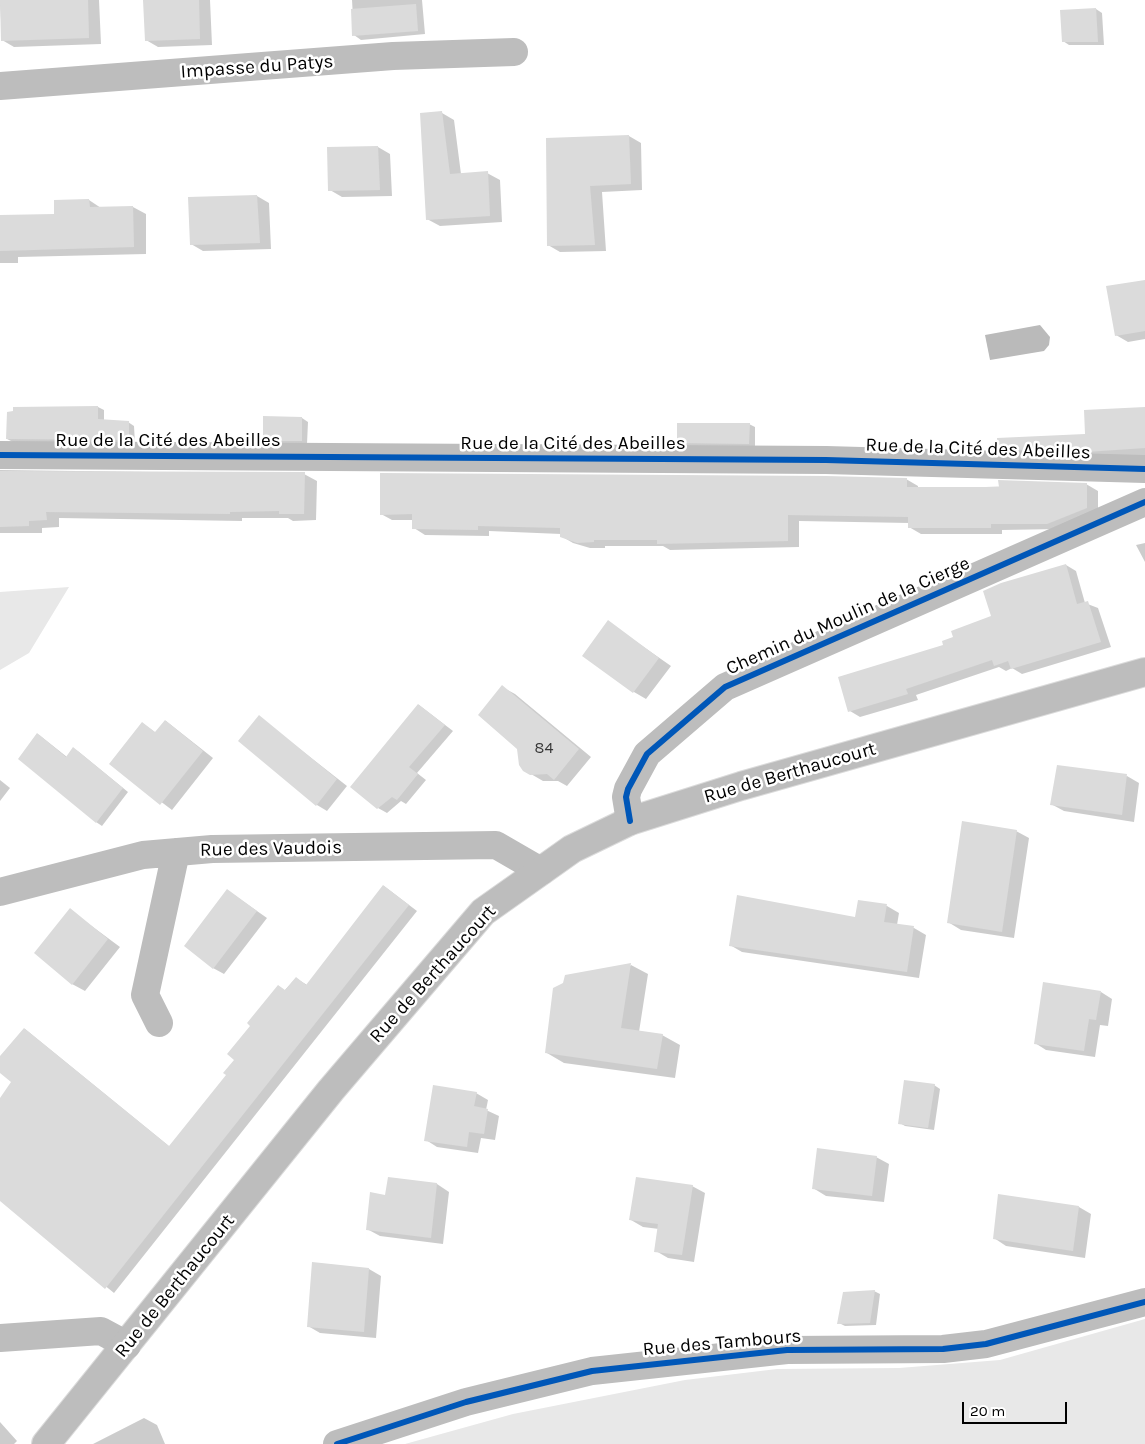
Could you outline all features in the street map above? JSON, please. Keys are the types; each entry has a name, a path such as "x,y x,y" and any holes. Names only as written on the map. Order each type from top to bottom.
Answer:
{"street":[{"name":"Impasse du Patys","path":"0,86 393,56 514,52"},
{"name":"Rue de la Cité des Abeilles","path":"0,455 826,460 1145,469"},
{"name":"Chemin du Moulin de la Cierge","path":"630,821 626,797 628,789 647,754 726,687 1145,502"},
{"name":"Rue de Berthaucourt","path":"46,1444 331,1090 483,912 572,849 630,821 741,786 1145,672"},
{"name":"Rue des Vaudois","path":"0,892 143,855 212,849 496,845 541,871"},
{"path":"159,1023 145,996 176,852"},
{"name":"Rue des Tambours","path":"338,1444 466,1402 592,1370 787,1350 943,1349 986,1344 1145,1302"},
{"path":"0,1338 101,1330 127,1345"}],"shaded area":[{"path":"1040,325 1050,337 1049,345 1044,351 990,360 985,335"},
{"path":"69,587 29,653 0,670 0,592"},
{"path":"1145,1319 1145,1444 405,1444 513,1414 685,1380 777,1369 899,1368 1000,1360"}],"building":[{"path":"0,0 88,0 89,38 1,41"},
{"path":"143,0 199,0 200,39 145,41"},
{"path":"416,4 418,31 352,36 351,9"},
{"path":"1096,8 1098,42 1062,42 1060,10"},
{"path":"442,111 450,174 488,171 490,216 426,220 420,113"},
{"path":"629,135 631,184 590,186 595,245 547,246 546,138"},
{"path":"378,146 380,190 328,191 327,147"},
{"path":"257,195 260,243 190,245 188,197"},
{"path":"89,199 90,207 133,206 134,247 0,251 0,215 54,214 54,200"},
{"path":"1145,280 1145,331 1115,336 1106,286"},
{"path":"98,406 98,419 129,421 129,440 6,439 7,412 13,411 13,407"},
{"path":"1145,407 1145,448 1086,452 997,449 997,438 1085,434 1084,410"},
{"path":"263,416 302,417 302,441 263,441"},
{"path":"677,423 750,423 749,444 677,443"},
{"path":"0,471 305,472 304,514 279,514 279,511 230,512 230,514 46,512 47,520 29,521 29,526 0,527"},
{"path":"380,473 907,478 907,487 999,487 998,480 1087,483 1087,508 1047,524 991,524 991,528 908,528 908,517 788,515 788,541 657,544 657,540 594,540 594,542 577,543 560,537 560,528 478,526 478,530 412,529 412,514 380,515"},
{"path":"1066,564 1077,604 1088,601 1101,642 1011,669 1008,661 994,666 992,660 906,689 908,694 848,712 838,677 943,645 942,641 953,637 951,631 991,616 983,591 1001,583"},
{"path":"608,620 659,658 633,693 582,656"},
{"path":"502,685 579,749 554,780 547,774 530,775 523,771 519,765 517,749 478,715"},
{"path":"418,704 445,725 409,767 418,774 397,800 392,797 377,809 350,787"},
{"path":"259,715 337,779 316,806 238,741"},
{"path":"165,720 203,751 160,805 109,764 142,722 155,732"},
{"path":"37,733 66,757 73,747 123,788 96,823 18,759"},
{"path":"1057,765 1127,774 1122,815 1050,805"},
{"path":"962,821 1017,830 1002,932 947,923"},
{"path":"383,885 409,905 105,1289 0,1201 0,1098 11,1082 0,1073 0,1056 24,1028 169,1146 226,1075 223,1073 234,1060 227,1054 250,1026 247,1023 278,985 285,990 296,977 306,985"},
{"path":"227,889 257,911 213,969 184,946"},
{"path":"737,895 855,917 858,900 887,904 884,922 914,926 907,972 729,946"},
{"path":"70,908 108,939 72,985 34,953"},
{"path":"631,963 621,1028 663,1034 657,1069 545,1053 553,988 563,983 565,975"},
{"path":"1043,982 1101,991 1096,1020 1089,1019 1084,1051 1034,1044"},
{"path":"904,1080 935,1084 928,1128 898,1124"},
{"path":"433,1085 477,1092 474,1106 488,1109 484,1134 469,1132 467,1147 424,1141"},
{"path":"817,1148 877,1156 872,1196 812,1189"},
{"path":"388,1177 437,1183 431,1238 366,1230 370,1192 385,1195"},
{"path":"636,1177 693,1185 682,1255 654,1252 658,1224 629,1220"},
{"path":"998,1194 1079,1206 1073,1251 993,1239"},
{"path":"312,1262 369,1268 364,1332 307,1327"},
{"path":"875,1290 870,1323 837,1324 843,1292"}],"cycle path":[{"path":"0,455 826,460 1145,469"},
{"path":"630,821 626,797 628,789 647,754 725,687 1145,502"},
{"path":"337,1444 466,1402 592,1371 787,1350 943,1349 986,1344 1145,1302"}]}
